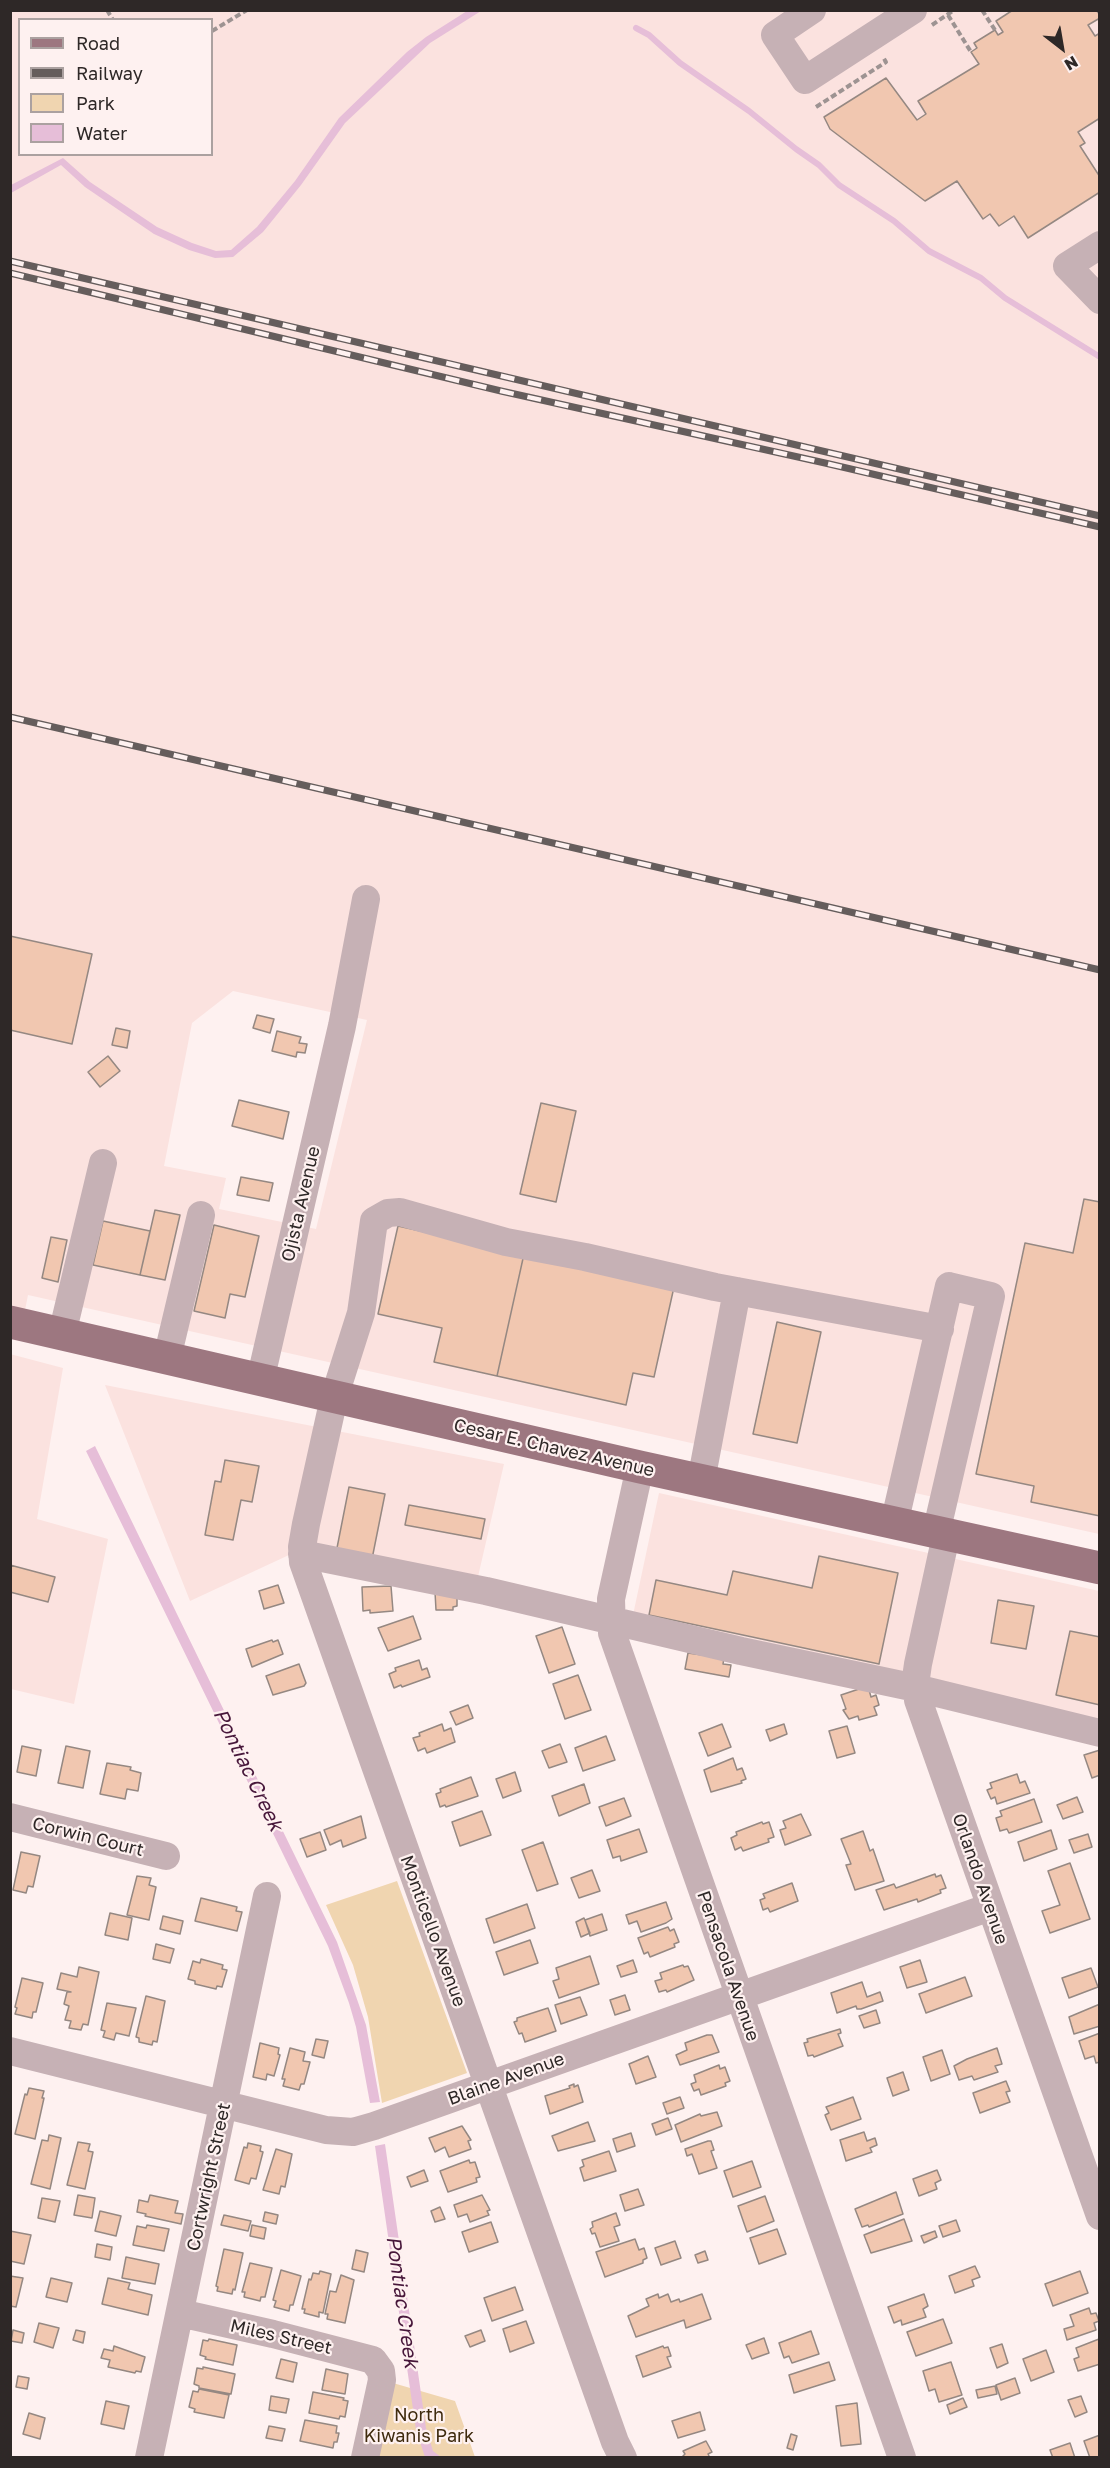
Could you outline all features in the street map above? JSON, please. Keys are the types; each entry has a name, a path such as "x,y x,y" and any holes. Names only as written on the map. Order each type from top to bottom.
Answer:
{"main road":[{"name":"Cesar E. Chavez Avenue","path":"10,1322 701,1481 1100,1568"}],"street":[{"path":"812,10 775,34 805,80 921,19"},
{"path":"1100,245 1067,266 1100,300"},
{"name":"Ojista Avenue","path":"260,1381 342,1026 366,899"},
{"path":"63,1334 103,1163"},
{"name":"Monticello Avenue","path":"623,2457 611,2431 488,2085 302,1554 306,1524 334,1398 361,1313 374,1221 388,1212 400,1212 506,1242 736,1291 940,1329"},
{"path":"167,1358 201,1215"},
{"name":"Orlando Avenue","path":"940,1329 949,1287 991,1296 941,1535 918,1664 916,1688 921,1711 1100,2216"},
{"path":"701,1481 736,1291"},
{"path":"894,1524 940,1329"},
{"name":"Pensacola Avenue","path":"639,1467 611,1599 610,1620 615,1646 902,2457"},
{"path":"302,1554 486,1591 916,1688 1100,1733"},
{"name":"Corwin Court","path":"10,1817 165,1856"},
{"name":"Cortwright Street","path":"149,2457 267,1896"},
{"name":"Blaine Avenue","path":"10,2051 326,2130 353,2132 990,1907"},
{"name":"Miles Street","path":"180,2313 365,2357 378,2367 382,2384 365,2457"}],"path":[{"path":"213,30 247,10"},
{"path":"921,19 948,15 954,10"},
{"path":"982,10 995,30"},
{"path":"948,15 971,52"},
{"path":"816,107 886,62 882,57 892,51"}],"shaded area":[{"path":"11,11 1099,11 1099,1534 28,1295 22,1325 11,1322","holes":["233,991 367,1020 316,1229 219,1209 226,1178 164,1166 192,1023"]},
{"path":"10,1354 63,1368 37,1519 108,1539 74,1704 11,1689"},
{"path":"105,1385 504,1464 474,1594 289,1555 190,1601"},
{"path":"659,1493 1099,1591 1099,1731 630,1629"}],"green space":[{"path":"397,1881 467,2073 382,2103 368,2017 353,1965 326,1905"},
{"name":"North Kiwanis Park","path":"393,2383 455,2401 475,2457 378,2458"}],"water":[{"path":"467,11 481,11 430,43 345,123 301,185 263,232 233,257 215,258 189,250 154,234 85,187 61,165 11,193 11,185 63,158 90,182 157,227 216,251 231,250 257,227 295,181 339,118 407,52"},
{"name":"Pontiac Creek","path":"95,1446 337,1942 366,2025 380,2102 370,2103 356,2027 328,1946 86,1451"},
{"name":"Pontiac Creek","path":"385,2144 426,2428 433,2451 441,2457 425,2457 416,2430 375,2146"}],"building":[{"path":"1013,10 1096,10 1100,15 1100,18 1088,25 1095,36 1100,33 1100,118 1078,132 1085,143 1080,146 1100,177 1100,192 1028,238 1014,216 999,226 990,214 983,219 957,181 925,201 830,129 824,117 886,78 917,120 926,114 918,101 979,64 971,52 977,48 974,43 995,30 998,35 1003,32 996,21"},
{"path":"10,936 92,954 72,1044 10,1030"},
{"path":"257,1015 274,1019 270,1033 253,1028"},
{"path":"116,1028 130,1031 127,1048 112,1045"},
{"path":"277,1031 301,1037 299,1043 307,1044 305,1053 297,1052 296,1057 272,1051"},
{"path":"108,1056 120,1071 100,1087 88,1072"},
{"path":"239,1100 289,1112 283,1139 232,1126"},
{"path":"541,1103 576,1111 556,1202 520,1194"},
{"path":"241,1177 273,1183 269,1201 237,1195"},
{"path":"1084,1199 1100,1202 1100,1516 1031,1502 1034,1486 976,1474 1025,1243 1073,1253"},
{"path":"155,1210 180,1215 165,1280 140,1275"},
{"path":"103,1221 150,1231 140,1275 93,1265"},
{"path":"214,1225 259,1236 245,1297 230,1294 225,1318 194,1311"},
{"path":"398,1226 524,1254 497,1376 434,1362 442,1328 378,1314"},
{"path":"51,1237 67,1240 58,1282 42,1278"},
{"path":"524,1254 674,1287 654,1377 633,1373 626,1405 497,1376"},
{"path":"777,1322 821,1332 797,1443 753,1434"},
{"path":"225,1460 259,1466 252,1502 241,1500 233,1540 205,1535 215,1481 221,1482"},
{"path":"349,1487 385,1494 372,1559 336,1553"},
{"path":"409,1505 485,1519 481,1539 405,1525"},
{"path":"819,1556 898,1573 879,1664 649,1615 656,1580 727,1595 733,1571 812,1588"},
{"path":"10,1565 55,1577 48,1602 10,1592"},
{"path":"278,1585 284,1603 264,1609 259,1591"},
{"path":"391,1586 393,1611 370,1613 370,1610 363,1611 362,1587"},
{"path":"435,1592 457,1597 457,1606 453,1607 453,1610 436,1610"},
{"path":"998,1600 1034,1606 1026,1649 991,1643"},
{"path":"413,1616 421,1639 388,1651 378,1628"},
{"path":"562,1627 575,1664 549,1673 536,1636"},
{"path":"1070,1631 1100,1637 1100,1705 1056,1695"},
{"path":"272,1640 273,1642 278,1640 283,1654 252,1667 246,1649"},
{"path":"688,1653 724,1658 723,1664 731,1665 729,1677 685,1669"},
{"path":"419,1660 422,1670 427,1668 430,1677 394,1688 389,1674 396,1671 395,1668"},
{"path":"299,1664 306,1683 304,1686 273,1695 266,1676"},
{"path":"578,1675 591,1710 565,1719 553,1684"},
{"path":"868,1686 871,1697 876,1695 879,1705 874,1707 877,1715 859,1720 858,1716 849,1719 843,1710 846,1709 841,1695"},
{"path":"468,1705 473,1718 456,1725 450,1712"},
{"path":"442,1724 444,1731 451,1728 455,1742 427,1753 425,1748 418,1751 413,1738 420,1736 419,1733"},
{"path":"722,1724 731,1747 708,1756 699,1733"},
{"path":"784,1724 787,1734 770,1741 766,1730"},
{"path":"847,1726 855,1753 837,1758 829,1731"},
{"path":"606,1736 615,1760 583,1771 575,1748"},
{"path":"560,1744 567,1762 549,1768 542,1751"},
{"path":"22,1746 41,1750 36,1776 17,1772"},
{"path":"66,1746 90,1751 83,1788 58,1783"},
{"path":"1100,1750 1100,1775 1092,1778 1084,1755"},
{"path":"733,1758 737,1770 742,1768 746,1779 741,1781 742,1783 711,1792 704,1770"},
{"path":"107,1763 131,1767 130,1770 141,1773 138,1791 127,1789 125,1799 100,1794"},
{"path":"515,1772 521,1791 503,1798 496,1779"},
{"path":"1017,1774 1020,1783 1025,1781 1030,1793 997,1804 995,1797 991,1799 987,1790 992,1788 990,1783"},
{"path":"471,1777 478,1796 440,1807 436,1794 441,1792 440,1789"},
{"path":"584,1784 590,1803 559,1816 552,1796"},
{"path":"1077,1797 1083,1812 1063,1819 1057,1805"},
{"path":"624,1798 631,1816 606,1826 599,1807"},
{"path":"1034,1799 1042,1822 1009,1833 1007,1829 1000,1831 996,1818 1002,1816 1000,1811"},
{"path":"482,1811 491,1835 460,1846 452,1822"},
{"path":"801,1814 811,1835 785,1845 780,1830 786,1828 783,1821"},
{"path":"361,1816 366,1838 343,1847 341,1840 330,1845 324,1830"},
{"path":"762,1822 763,1824 769,1822 774,1837 768,1839 769,1842 743,1851 741,1847 735,1850 731,1838 737,1835 736,1832"},
{"path":"639,1829 647,1852 621,1861 620,1856 613,1858 607,1840"},
{"path":"1051,1830 1057,1849 1024,1861 1018,1842"},
{"path":"863,1831 870,1851 873,1849 884,1881 855,1890 846,1865 851,1864 841,1839"},
{"path":"320,1832 326,1850 307,1857 300,1839"},
{"path":"1088,1834 1092,1847 1074,1853 1069,1840"},
{"path":"543,1842 558,1884 537,1891 522,1850"},
{"path":"21,1852 40,1856 33,1887 28,1886 26,1893 13,1890"},
{"path":"1070,1863 1090,1919 1050,1933 1042,1911 1060,1905 1048,1871"},
{"path":"592,1870 600,1891 579,1898 571,1878"},
{"path":"935,1874 936,1877 941,1875 946,1888 940,1890 941,1893 918,1902 917,1899 884,1910 876,1890 894,1884 896,1888"},
{"path":"137,1876 151,1878 149,1885 156,1887 149,1920 127,1915"},
{"path":"792,1883 798,1901 770,1912 768,1908 763,1910 760,1900 765,1898 763,1894"},
{"path":"201,1898 237,1907 236,1911 242,1912 237,1931 195,1921"},
{"path":"666,1902 672,1919 666,1923 641,1932 637,1921 629,1924 626,1915"},
{"path":"527,1904 535,1928 494,1943 486,1919"},
{"path":"110,1913 132,1918 128,1940 105,1935"},
{"path":"602,1914 607,1930 590,1936 585,1920"},
{"path":"163,1916 183,1921 180,1934 160,1929"},
{"path":"584,1918 590,1933 581,1937 576,1922"},
{"path":"668,1927 670,1931 674,1929 679,1942 674,1944 675,1947 650,1957 648,1952 644,1954 638,1938"},
{"path":"530,1940 538,1963 504,1975 496,1952"},
{"path":"156,1944 174,1949 170,1963 153,1959"},
{"path":"590,1956 599,1984 559,1998 553,1981 559,1979 556,1968"},
{"path":"201,1959 223,1965 222,1969 227,1970 222,1987 217,1986 216,1989 195,1984 195,1981 188,1979 193,1961 200,1963"},
{"path":"633,1960 637,1972 621,1977 617,1966"},
{"path":"920,1960 927,1982 907,1988 900,1967"},
{"path":"683,1965 688,1966 694,1980 667,1992 666,1990 659,1992 655,1981 662,1979 660,1973"},
{"path":"79,1967 99,1972 88,2025 83,2024 81,2030 69,2028 71,2021 65,2020 69,2006 64,2004 67,1992 71,1992 57,1989 61,1973 77,1977"},
{"path":"1091,1968 1098,1987 1069,1998 1062,1978"},
{"path":"965,1977 972,1996 926,2013 919,1994"},
{"path":"22,1978 43,1983 36,2012 33,2012 32,2018 15,2014"},
{"path":"862,1982 867,1997 880,1992 883,2001 861,2009 857,2009 856,2006 837,2013 831,1993"},
{"path":"625,1995 630,2010 615,2015 610,2000"},
{"path":"146,1996 165,2001 157,2042 153,2041 152,2045 139,2042 139,2038 136,2037"},
{"path":"580,1997 587,2015 561,2024 555,2005"},
{"path":"107,2003 136,2008 129,2036 116,2033 114,2040 103,2037 105,2031 101,2030"},
{"path":"1100,2004 1100,2026 1074,2034 1069,2017"},
{"path":"548,2008 556,2031 525,2042 514,2022 517,2018"},
{"path":"876,2010 880,2023 864,2028 859,2016"},
{"path":"840,2029 841,2033 838,2034 843,2046 814,2057 813,2055 808,2056 804,2043 808,2042 807,2039"},
{"path":"1100,2033 1100,2062 1096,2063 1094,2056 1085,2059 1079,2041"},
{"path":"712,2035 719,2052 680,2065 676,2055 687,2050 685,2043"},
{"path":"316,2039 328,2041 324,2058 312,2055"},
{"path":"260,2043 279,2048 278,2054 280,2055 274,2076 267,2074 266,2080 253,2077"},
{"path":"290,2048 305,2052 303,2061 310,2062 304,2084 301,2084 299,2090 283,2086 285,2079 282,2079"},
{"path":"997,2048 1002,2064 995,2066 998,2072 974,2080 972,2076 959,2080 954,2066"},
{"path":"942,2050 950,2074 931,2081 923,2057"},
{"path":"648,2056 656,2077 636,2084 629,2064"},
{"path":"719,2065 720,2069 725,2067 730,2081 725,2083 726,2086 701,2095 699,2089 694,2091 691,2084 696,2082 694,2075"},
{"path":"903,2072 909,2090 893,2096 887,2078"},
{"path":"1006,2081 1010,2091 1006,2092 1010,2102 980,2113 973,2093"},
{"path":"574,2084 574,2087 578,2085 583,2102 550,2114 545,2096 570,2088 569,2086"},
{"path":"29,2088 44,2091 35,2139 15,2134 25,2094 27,2095"},
{"path":"680,2097 684,2108 667,2114 663,2103"},
{"path":"853,2097 861,2119 831,2130 825,2115 829,2113 826,2107"},
{"path":"717,2112 722,2126 681,2142 675,2125 700,2114 701,2116"},
{"path":"668,2118 672,2129 656,2135 652,2124"},
{"path":"588,2122 595,2141 558,2151 552,2136"},
{"path":"462,2126 471,2140 468,2141 471,2149 449,2157 445,2147 435,2152 429,2138"},
{"path":"864,2132 867,2141 875,2138 877,2145 870,2148 872,2152 846,2161 840,2140"},
{"path":"631,2133 635,2146 617,2152 613,2139"},
{"path":"49,2135 61,2138 50,2189 31,2184 42,2140 48,2141"},
{"path":"711,2141 714,2150 711,2151 717,2168 699,2174 692,2154 687,2156 685,2149"},
{"path":"78,2142 90,2144 88,2151 93,2152 85,2189 67,2185"},
{"path":"248,2143 261,2146 260,2151 263,2152 256,2179 251,2178 249,2184 235,2180 244,2147 247,2148"},
{"path":"276,2149 292,2154 285,2187 281,2186 279,2194 263,2190"},
{"path":"609,2151 616,2171 584,2181 580,2168 584,2166 582,2160"},
{"path":"469,2160 470,2163 475,2162 480,2177 476,2178 477,2182 448,2192 440,2171"},
{"path":"752,2161 761,2187 733,2197 724,2171"},
{"path":"424,2170 428,2181 411,2187 407,2177"},
{"path":"937,2170 941,2180 935,2183 937,2189 919,2196 913,2179"},
{"path":"638,2189 644,2205 625,2211 620,2195"},
{"path":"896,2192 903,2214 869,2227 868,2225 862,2227 855,2209"},
{"path":"78,2195 95,2198 92,2218 74,2215"},
{"path":"150,2195 178,2201 175,2213 183,2214 181,2224 137,2212 139,2200 148,2202"},
{"path":"482,2195 490,2210 487,2211 489,2215 470,2222 467,2214 458,2217 454,2205"},
{"path":"765,2196 774,2221 747,2232 738,2206"},
{"path":"42,2198 60,2201 55,2222 38,2218"},
{"path":"440,2207 445,2219 435,2222 431,2211"},
{"path":"100,2211 121,2216 116,2236 95,2231"},
{"path":"265,2212 278,2215 276,2224 263,2221"},
{"path":"616,2213 620,2225 614,2227 619,2241 600,2247 595,2233 592,2234 590,2229 593,2227 592,2222"},
{"path":"224,2215 251,2221 248,2231 221,2225"},
{"path":"904,2219 912,2241 871,2253 864,2235"},
{"path":"956,2220 960,2231 943,2237 939,2226"},
{"path":"491,2222 498,2242 469,2252 462,2232"},
{"path":"147,2225 169,2229 164,2251 133,2245 137,2226 146,2228"},
{"path":"252,2225 266,2228 264,2239 250,2236"},
{"path":"777,2229 786,2254 759,2264 750,2238"},
{"path":"10,2231 31,2235 24,2264 10,2261"},
{"path":"935,2231 937,2237 924,2243 921,2236"},
{"path":"635,2239 639,2250 644,2248 647,2258 643,2260 643,2263 605,2277 596,2252"},
{"path":"675,2241 681,2258 661,2265 655,2248"},
{"path":"97,2244 112,2247 110,2260 95,2257"},
{"path":"224,2249 243,2253 235,2290 233,2289 232,2294 217,2291 216,2286"},
{"path":"356,2250 368,2253 364,2272 352,2269"},
{"path":"705,2251 708,2260 698,2263 695,2255"},
{"path":"126,2257 159,2264 155,2284 122,2278"},
{"path":"250,2263 272,2268 265,2297 261,2297 260,2301 244,2297 245,2292 242,2292"},
{"path":"975,2266 980,2277 972,2280 974,2286 955,2293 949,2276"},
{"path":"281,2270 301,2276 293,2305 290,2305 289,2311 274,2307 276,2301 273,2300"},
{"path":"320,2271 331,2274 323,2313 319,2312 319,2317 304,2313 305,2309 302,2309 309,2279 311,2280 313,2273 319,2274"},
{"path":"1080,2271 1088,2293 1053,2306 1045,2284"},
{"path":"341,2275 354,2280 345,2323 327,2319 328,2314 325,2314 330,2291 336,2292"},
{"path":"10,2276 23,2278 16,2307 10,2306"},
{"path":"51,2278 72,2283 67,2302 46,2297"},
{"path":"108,2278 130,2283 128,2289 152,2295 148,2315 102,2304"},
{"path":"515,2287 523,2310 492,2321 484,2298"},
{"path":"658,2294 659,2298 668,2294 671,2302 679,2299 680,2302 702,2294 711,2319 686,2328 684,2320 636,2337 628,2316 649,2306 646,2299"},
{"path":"924,2294 928,2306 923,2309 926,2317 902,2325 901,2320 894,2323 888,2307"},
{"path":"1089,2308 1091,2314 1096,2313 1099,2321 1094,2323 1096,2330 1067,2340 1064,2329 1074,2326 1070,2315"},
{"path":"943,2319 952,2343 916,2356 907,2332"},
{"path":"526,2321 534,2343 510,2352 503,2329"},
{"path":"39,2323 59,2328 53,2348 34,2342"},
{"path":"13,2330 24,2333 22,2343 11,2341"},
{"path":"76,2330 85,2332 83,2343 73,2340"},
{"path":"481,2330 485,2341 470,2347 465,2336"},
{"path":"811,2331 819,2354 792,2363 789,2356 784,2358 779,2343"},
{"path":"764,2338 769,2353 752,2359 746,2345"},
{"path":"209,2339 237,2345 233,2365 205,2359 206,2357 200,2355 203,2340 208,2341"},
{"path":"1099,2339 1100,2364 1078,2371 1074,2359 1079,2357 1076,2348"},
{"path":"1002,2344 1008,2363 997,2368 990,2348"},
{"path":"114,2346 145,2357 141,2372 136,2371 135,2373 108,2367 110,2360 101,2358 104,2349 113,2351"},
{"path":"663,2346 668,2347 671,2356 667,2357 671,2367 643,2377 636,2356"},
{"path":"1046,2350 1054,2372 1031,2381 1023,2359"},
{"path":"281,2359 297,2363 293,2382 276,2378"},
{"path":"829,2362 835,2380 794,2393 789,2375"},
{"path":"951,2362 962,2395 939,2402 935,2389 929,2391 923,2371"},
{"path":"203,2367 235,2374 231,2394 199,2388 194,2384 197,2368 203,2369"},
{"path":"326,2369 348,2374 345,2394 322,2390"},
{"path":"18,2376 29,2378 27,2389 16,2387"},
{"path":"1015,2378 1020,2393 1001,2400 996,2385"},
{"path":"995,2386 997,2394 978,2398 976,2390"},
{"path":"199,2389 229,2395 224,2418 194,2412 195,2409 189,2407 193,2391 198,2392"},
{"path":"313,2392 344,2398 343,2400 348,2401 345,2417 340,2416 339,2419 309,2413"},
{"path":"271,2396 289,2399 286,2413 269,2410"},
{"path":"1081,2396 1087,2412 1075,2417 1068,2400"},
{"path":"963,2398 967,2407 950,2414 947,2405"},
{"path":"106,2401 129,2406 124,2429 101,2424"},
{"path":"857,2403 861,2444 841,2446 836,2406"},
{"path":"700,2412 705,2430 678,2438 672,2421"},
{"path":"29,2413 45,2418 40,2439 23,2434"},
{"path":"305,2420 337,2426 336,2433 339,2433 333,2448 300,2441"},
{"path":"269,2426 285,2429 282,2441 266,2438"},
{"path":"791,2434 797,2436 793,2450 787,2448"},
{"path":"1100,2435 1100,2458 1090,2458 1084,2441"},
{"path":"706,2441 712,2452 708,2454 710,2458 681,2458 685,2454 683,2451"},
{"path":"1070,2443 1075,2458 1053,2458 1050,2450"}],"waterway":[{"path":"636,28 649,35 680,63 749,111 819,165 839,185 894,221 929,251 981,278 1005,298 1100,357"}],"railway":[{"path":"10,261 1100,516"},
{"path":"10,273 501,391 1100,527"},
{"path":"10,717 1100,970"}]}
